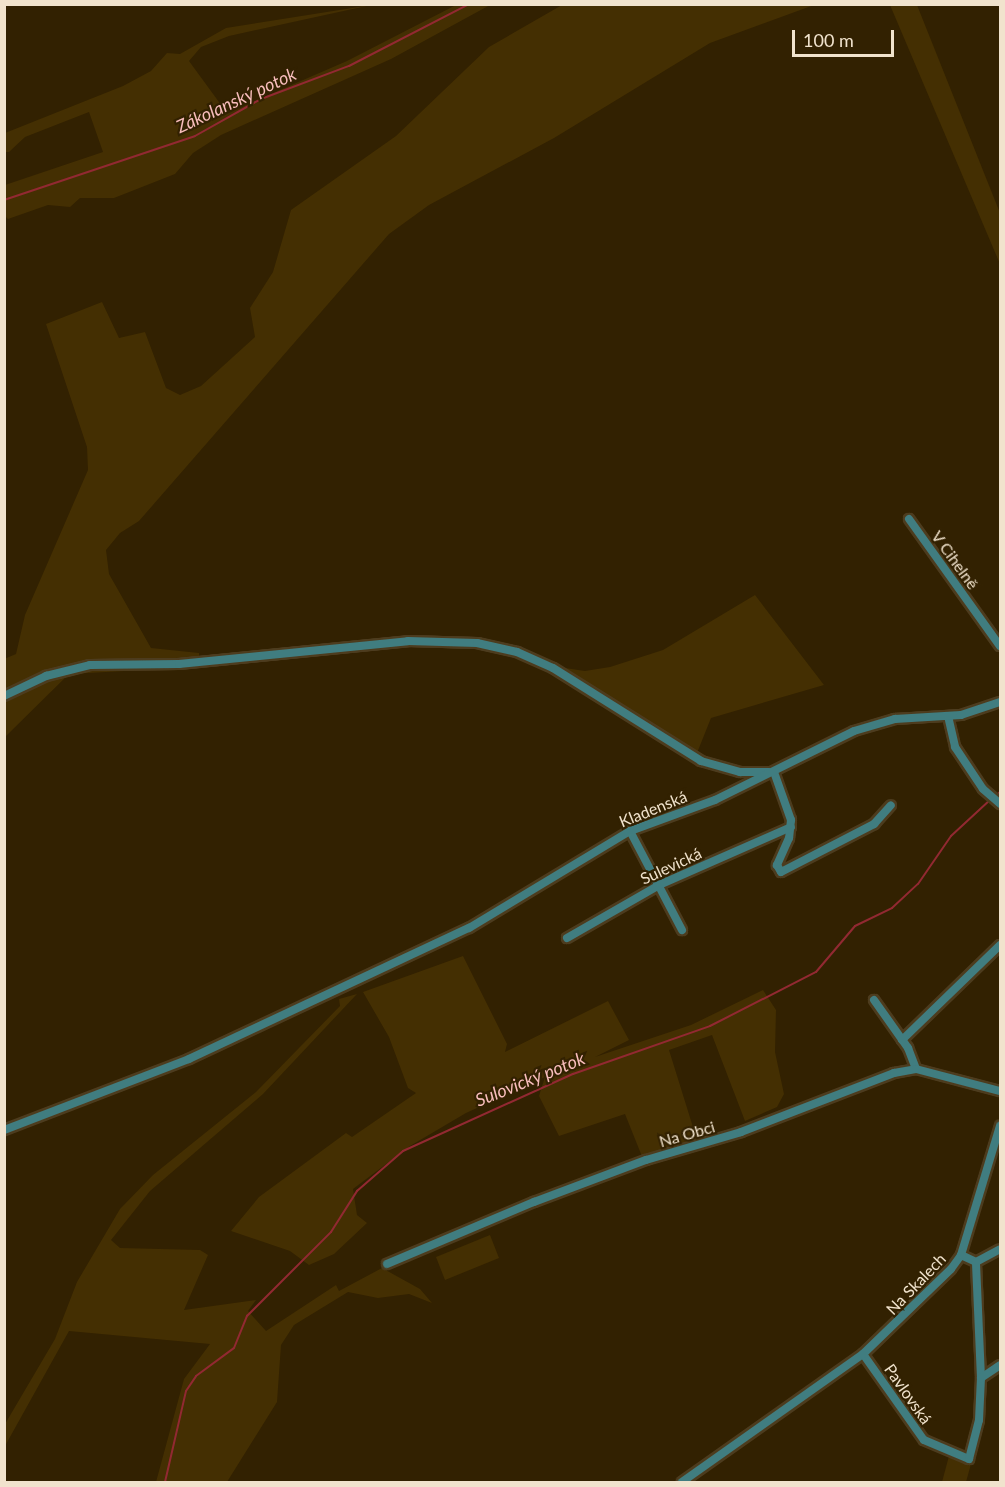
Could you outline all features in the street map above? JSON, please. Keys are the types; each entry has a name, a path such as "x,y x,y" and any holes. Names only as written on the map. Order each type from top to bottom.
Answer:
{"street":[{"name":"V Cihelně","path":"909,519 1000,646"},
{"name":"Kladenská","path":"4,696 46,676 90,664 179,664 408,640 477,643 517,652 553,668 701,761 740,772 774,772"},
{"name":"Kladenská","path":"4,1130 189,1059 469,928 630,831 774,772 854,731 895,719 948,716 1000,702"},
{"path":"948,716 955,747 983,789 1000,804"},
{"path":"774,772 791,827 778,861 781,872 874,824 891,805"},
{"name":"Sulevická","path":"567,938 658,885 791,827"},
{"path":"630,831 682,930"},
{"path":"902,1040 1000,945"},
{"path":"874,1000 902,1040 916,1069"},
{"name":"Na Obci","path":"387,1264 646,1160 741,1132 894,1073 916,1069 1000,1090"},
{"name":"Na Skalech","path":"682,1482 863,1354 918,1305 961,1255 1000,1126"},
{"path":"976,1262 1000,1250"},
{"path":"961,1255 976,1262"},
{"path":"976,1262 981,1378"},
{"name":"Pavlovská","path":"863,1354 924,1440 969,1459 979,1420 981,1378"},
{"path":"981,1378 1000,1365"}],"shaded area":[{"path":"371,5 229,36 201,47 189,61 227,113 347,61 456,5 490,5 391,59 221,135 193,153 175,174 114,198 80,198 70,207 48,205 8,219 5,216 5,185 103,152 89,112 25,137 9,152 5,152 5,133 123,86 151,71 167,53 180,54 226,28"},
{"path":"562,5 814,5 710,43 554,138 429,205 389,234 139,521 120,533 106,550 109,574 151,648 199,653 199,667 69,674 5,737 4,659 16,654 25,615 88,470 87,447 46,324 102,302 119,338 145,332 166,388 180,395 201,386 255,337 250,308 273,272 291,210 396,136 489,47"},
{"path":"890,5 917,5 1000,213 1000,264"},
{"path":"755,595 824,685 711,718 697,753 565,668 585,671 610,667 663,650"},
{"path":"463,956 507,1044 505,1052 608,1001 629,1040 595,1057 691,1025 763,990 776,1010 775,1052 784,1094 777,1107 745,1121 712,1035 669,1050 697,1140 643,1159 625,1114 559,1136 539,1096 545,1077 466,1113 410,1146 353,1189 357,1215 367,1223 334,1254 309,1265 290,1251 231,1231 259,1197 346,1133 352,1137 416,1093 408,1088 389,1037 363,992"},
{"path":"357,994 263,1094 150,1191 111,1240 120,1248 200,1250 208,1255 184,1310 256,1300 248,1311 266,1331 336,1285 339,1291 382,1268 420,1289 432,1303 409,1294 378,1298 348,1292 294,1325 281,1345 277,1402 227,1482 156,1482 184,1379 210,1344 69,1331 5,1446 5,1424 55,1339 77,1282 120,1209 153,1175 256,1092 340,1006 339,999"},
{"path":"490,1235 499,1258 445,1280 436,1257"},
{"path":"949,1456 971,1464 966,1482 942,1482"}],"waterway":[{"name":"Zákolanský potok","path":"4,200 195,136 261,99 349,66 469,4"},
{"name":"Sulovický potok","path":"995,797 1000,792"},
{"name":"Sulovický potok","path":"165,1482 186,1391 196,1376 234,1348 247,1316 331,1232 357,1191 403,1151 573,1074 710,1026 816,972 855,926 892,908 918,884 951,836 990,800"}]}
